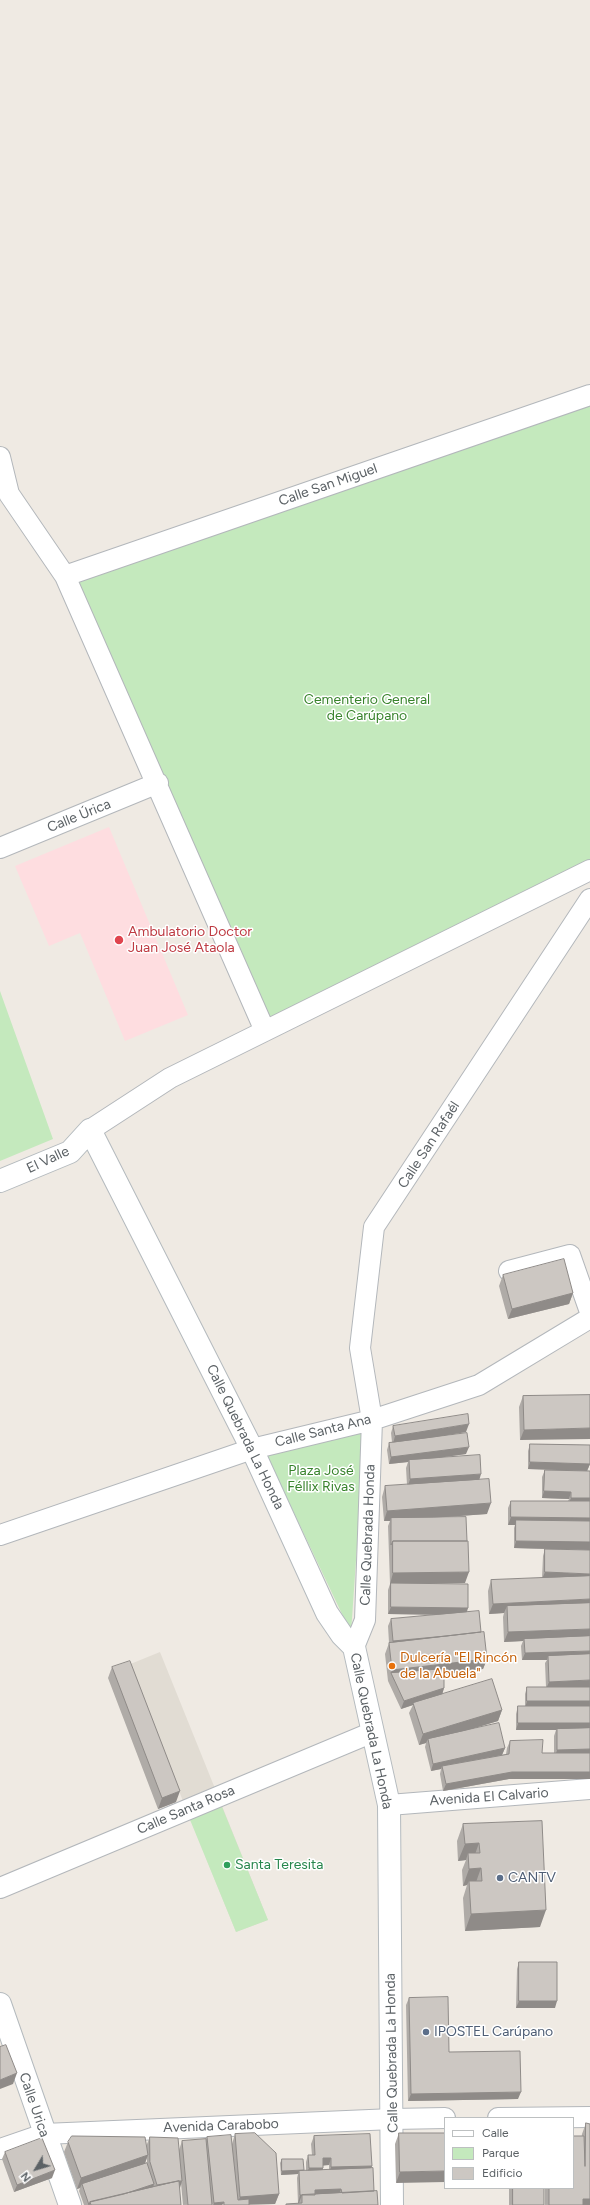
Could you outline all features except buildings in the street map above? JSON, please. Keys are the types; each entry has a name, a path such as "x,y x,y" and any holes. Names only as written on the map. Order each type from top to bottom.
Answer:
{"main road":[{"name":"El Valle","path":"0,1181 70,1152 90,1130"},
{"name":"Calle Quebrada La Honda","path":"90,1130 252,1449 327,1613 342,1635 354,1647 389,1805 393,2119 392,2205"},
{"name":"Calle Urica","path":"0,2004 44,2134 70,2205"}],"street":[{"name":"Calle San Miguel","path":"65,576 590,395"},
{"path":"0,457 9,494 65,576 158,784 265,1031"},
{"name":"Calle Úrica","path":"0,848 158,784"},
{"path":"90,1130 170,1078 590,870"},
{"name":"Calle San Rafaél","path":"372,1420 360,1348 374,1227 590,899"},
{"path":"510,1271 570,1254 590,1312"},
{"name":"Calle Santa Ana","path":"0,1535 252,1449 372,1420 479,1384 590,1318"},
{"name":"Calle Quebrada Honda","path":"354,1647 365,1620 372,1420"},
{"name":"Calle Santa Rosa","path":"0,1888 373,1732"},
{"name":"Avenida El Calvario","path":"389,1805 590,1789"},
{"path":"574,2117 590,2117"},
{"name":"Avenida Carabobo","path":"0,2149 44,2134 444,2118"}],"shaded area":[{"name":"Ambulatorio Doctor Juan José Ataola","path":"109,827 188,1015 125,1041 80,933 49,946 15,866"},
{"name":"Santa Teresita","path":"160,1652 268,1920 236,1932 128,1665"}],"green space":[{"name":"Cementerio General de Carúpano","path":"590,395 590,870 265,1031 65,576"},
{"path":"0,991 53,1139 0,1161"},
{"name":"Plaza José Féllix Rivas","path":"365,1429 351,1633 265,1452"},
{"name":"Santa Teresita","path":"218,1797 268,1920 236,1932 186,1810"}],"place":[{"name":"Ambulatorio Doctor Juan José Ataola","path":"119,940"},
{"name":"Dulcería \"El Rincón de la Abuela\"","path":"392,1666"},
{"name":"Santa Teresita","path":"227,1865"},
{"name":"CANTV","path":"500,1878"},
{"name":"IPOSTEL Carúpano","path":"426,2032"}]}
